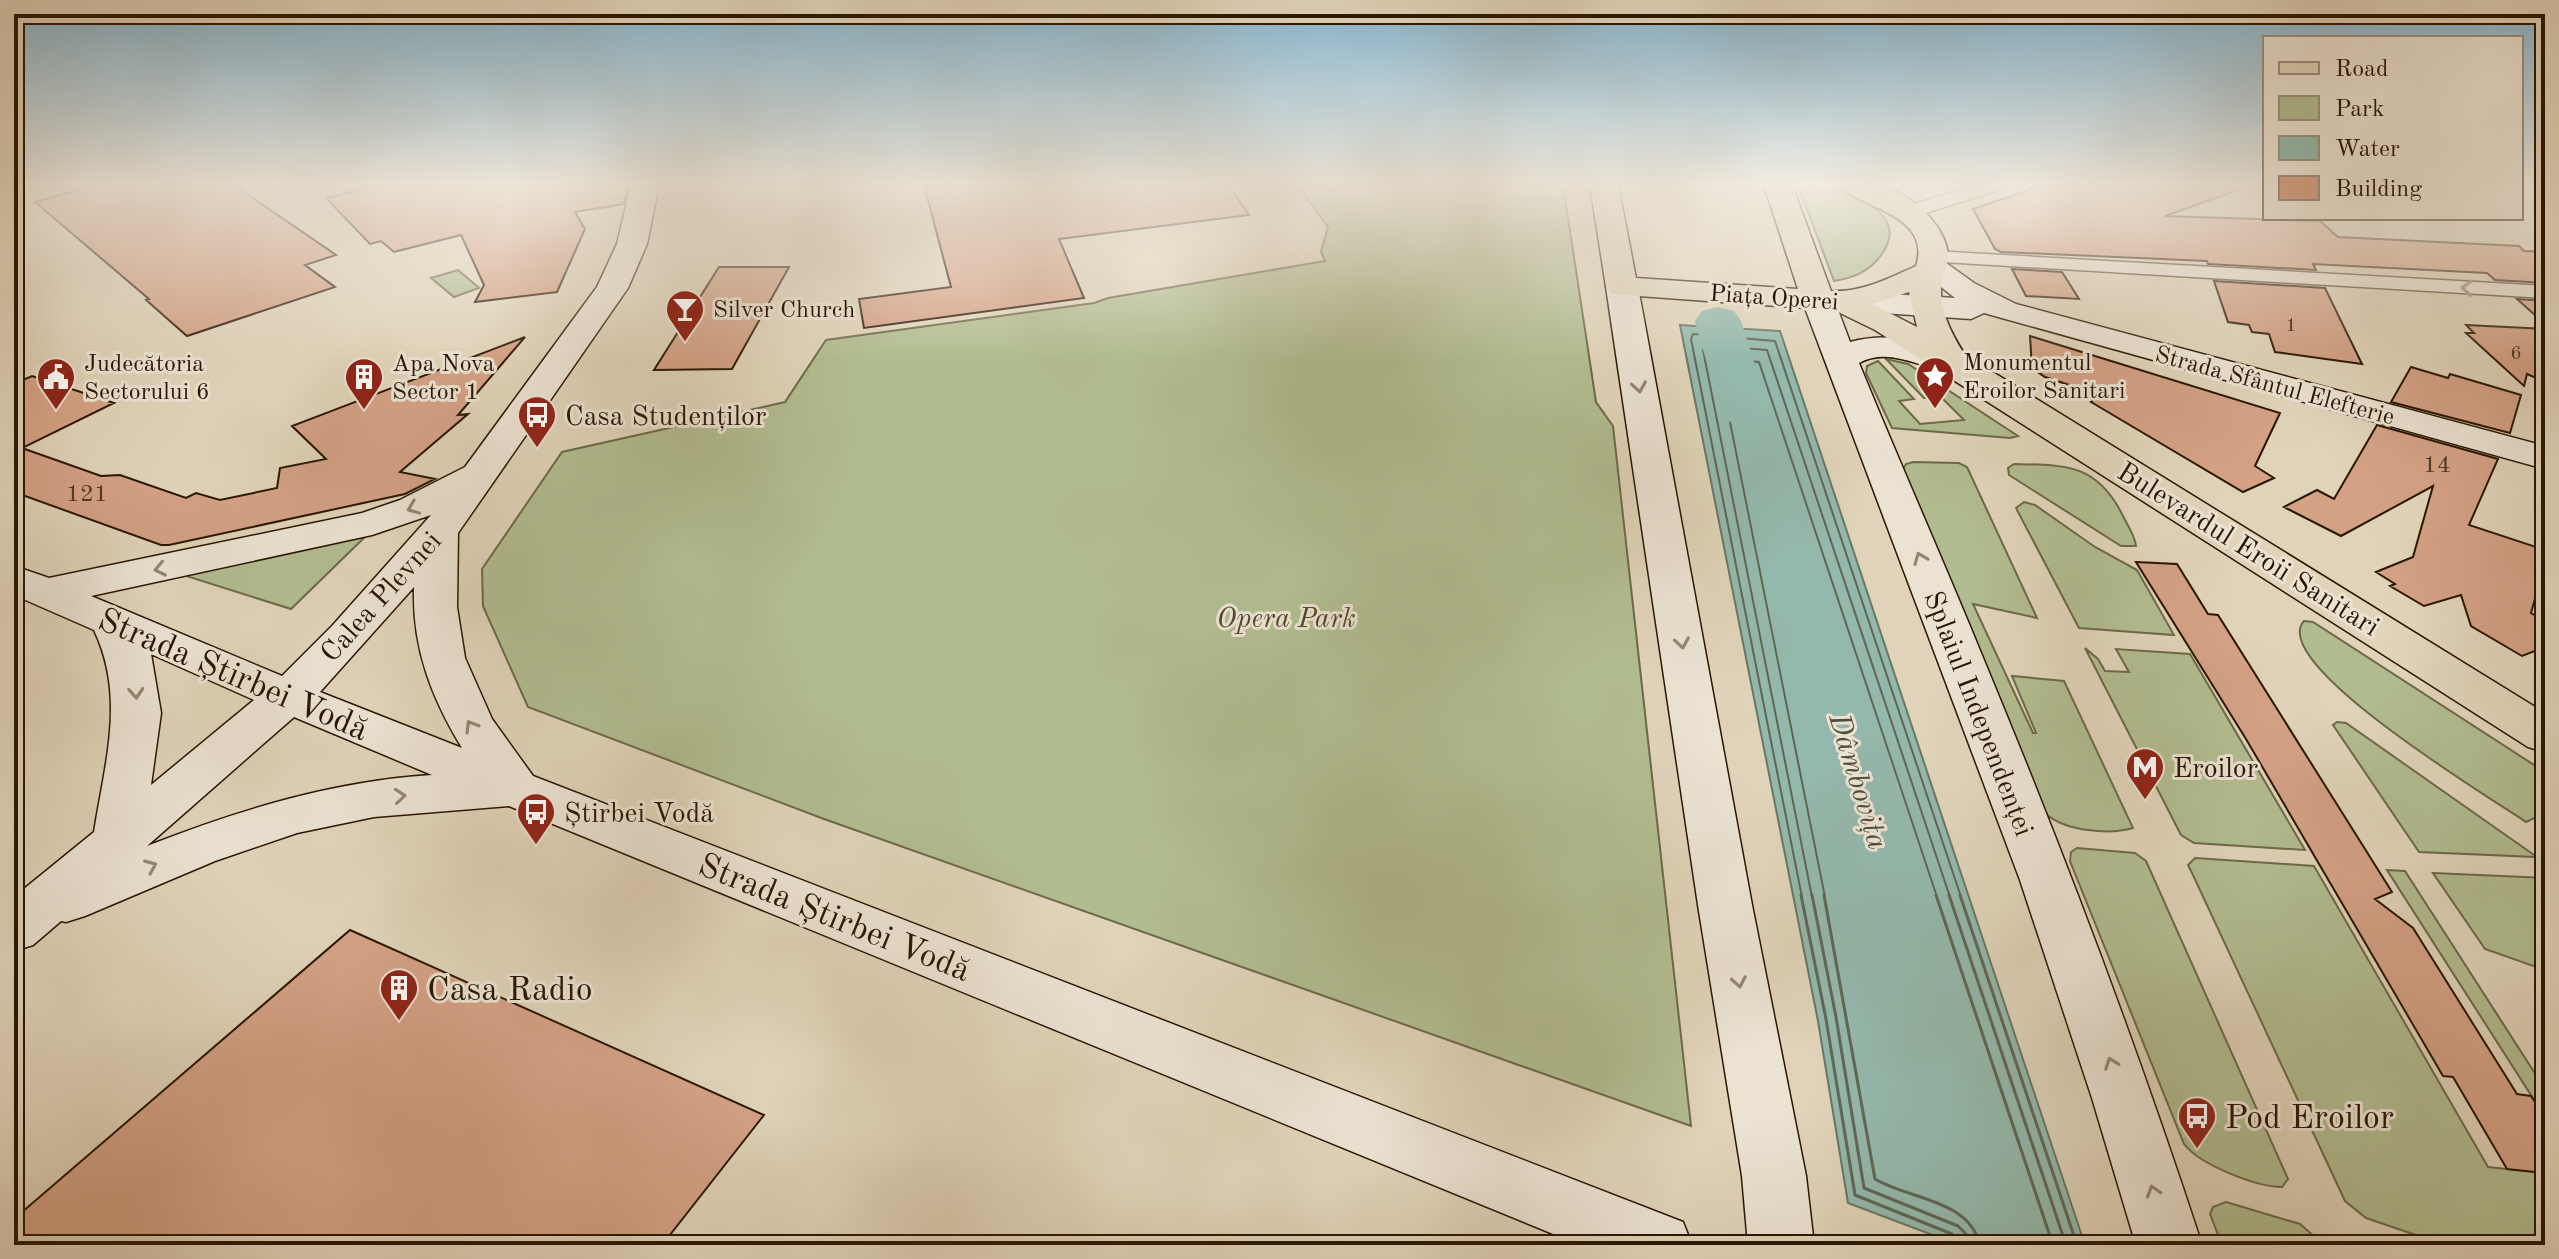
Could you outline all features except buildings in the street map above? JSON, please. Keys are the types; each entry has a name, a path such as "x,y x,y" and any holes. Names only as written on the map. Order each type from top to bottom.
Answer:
{"main road":[{"name":"Calea Plevnei","path":"20,923 289,696 348,636 438,533 617,279 632,244"},
{"path":"1618,244 1622,287 1725,905 1774,1176 1781,1245"},
{"name":"Splaiul Independenței","path":"1804,244 1829,301 1840,359 1964,665 2029,839 2137,1136 2169,1245"},
{"path":"1927,244 1931,265 1927,306"},
{"path":"1829,301 1900,286 1931,265"},
{"name":"Strada Sfântul Elefterie","path":"1931,265 1963,290 2005,311 2545,458"},
{"name":"Piața Operei","path":"1622,287 1927,306"},
{"name":"Bulevardul Eroii Sanitari","path":"1829,301 1896,328 1953,362 2545,735"},
{"name":"Bulevardul Eroii Sanitari","path":"1927,306 1939,341 1953,362"},
{"name":"Strada Sfântul Elefterie","path":"1927,306 2005,311"},
{"path":"1840,359 1865,349 1888,347 1914,349 1953,362"},
{"path":"30,586 372,523 425,503 482,472"},
{"path":"438,533 434,605 444,670 470,726 516,790"},
{"name":"Strada Știrbei Vodă","path":"30,586 516,790 1659,1245"},
{"path":"111,620 129,656 137,713 118,841"},
{"path":"20,923 186,851 277,820 369,799 516,790"}],"street":[{"path":"1931,265 2545,292"}],"green space":[{"name":"Opera Park","path":"1323,244 1572,244 1596,402 1613,426 1691,1126 824,819 528,707 483,606 482,569 562,452 785,402 826,340 1094,303 1108,298 1325,261 1321,252"},
{"path":"1820,244 1886,244 1869,268 1834,281"},
{"path":"458,270 479,288 454,297 431,278"},
{"path":"1886,359 1908,364 2018,436 2010,438 1892,428 1866,373 1867,366 1878,361 1914,399 1899,401 1920,424 1964,420 1941,397 1924,398"},
{"path":"1913,462 1959,463 1967,467 2037,618 1973,604 2033,733 2036,733 2012,676 2064,681 2133,828 2088,830 2064,824 2046,814 1903,469"},
{"path":"2014,464 2063,467 2089,476 2111,496 2136,546 2121,546 2009,475 2008,468"},
{"path":"2024,502 2035,505 2095,547 2137,570 2174,635 2079,628 2016,508"},
{"path":"370,532 291,609 183,575"},
{"path":"2304,621 2313,622 2545,772 2545,813 2526,822 2389,729 2318,667 2301,641"},
{"path":"2085,648 2098,659 2105,671 2129,672 2116,649 2190,654 2305,850 2194,843 2181,835"},
{"path":"2346,723 2537,857 2419,852 2333,725"},
{"path":"2077,848 2135,853 2146,861 2288,1179 2282,1187 2258,1183 2215,1167 2184,1144 2070,861 2071,852"},
{"path":"2195,858 2314,866 2488,1167 2545,1173 2545,1245 2445,1245 2366,1218 2345,1201 2188,865"},
{"path":"2387,870 2405,871 2545,1089 2545,1117"},
{"path":"2433,873 2545,878 2545,970 2485,949"},
{"path":"2226,1202 2300,1224 2324,1245 2222,1245 2210,1214 2213,1207"}],"water":[{"path":"1680,325 1780,331 2085,1245 1959,1245 1848,1203 1818,1021"}],"waterway":[{"name":"Dâmbovița","path":"1718,321 1745,410"}],"place":[{"name":"Silver Church","path":"685,343"},
{"name":"Monumentul Eroilor Sanitari","path":"1935,410"},
{"name":"Judecătoria Sectorului 6","path":"56,411"},
{"name":"Apa Nova Sector 1","path":"364,411"},
{"name":"Casa Studenților","path":"537,449"},
{"name":"Eroilor","path":"2145,801"},
{"name":"Știrbei Vodă","path":"536,846"},
{"name":"Casa Radio","path":"399,1022"},
{"name":"Pod Eroilor","path":"2197,1150"}]}
